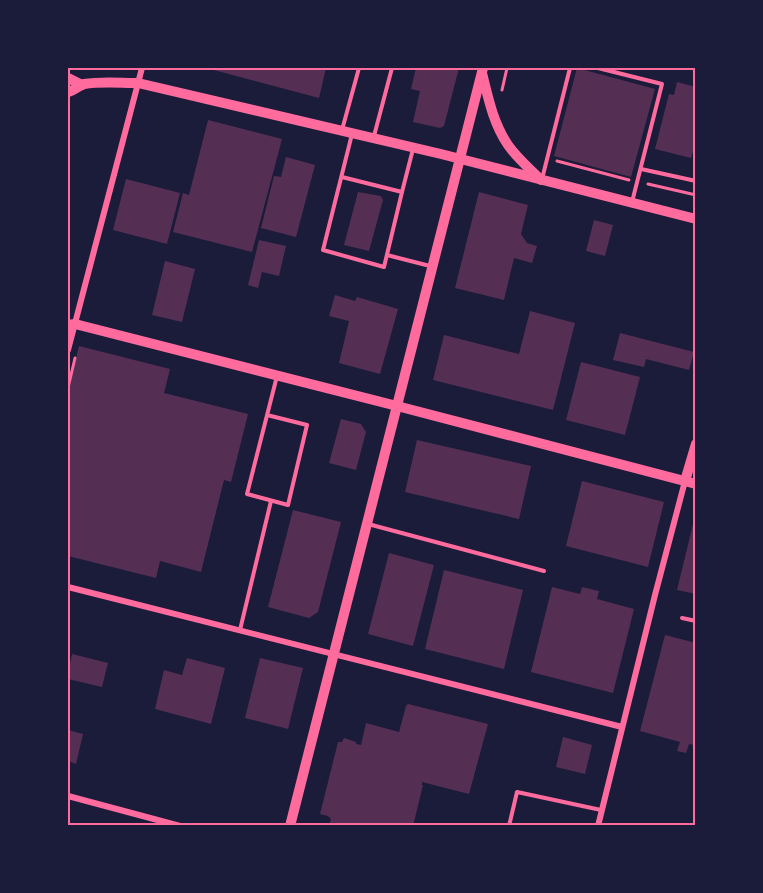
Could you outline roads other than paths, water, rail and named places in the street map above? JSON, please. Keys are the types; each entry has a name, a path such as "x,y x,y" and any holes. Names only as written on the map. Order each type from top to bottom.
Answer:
{"main road":[{"path":"290,825 482,70"},
{"path":"482,70 492,111 502,134 509,145 542,180"},
{"path":"68,78 82,85"},
{"path":"68,92 82,85 138,83 459,159 696,219"},
{"path":"71,325 277,375 690,482 696,444"}],"street":[{"path":"68,350 71,325 142,68"},
{"path":"598,825 622,727 690,482"},
{"path":"68,587 622,727"},
{"path":"68,796 180,825"}],"lane":[{"path":"359,68 347,132 342,177 322,250 384,267 413,148"},
{"path":"373,139 392,68"},
{"path":"542,180 570,68"},
{"path":"598,68 662,84 632,203"},
{"path":"641,169 696,181"},
{"path":"342,177 402,192"},
{"path":"387,255 432,266"},
{"path":"267,415 307,425 288,505 247,494 277,375"},
{"path":"239,631 272,500"},
{"path":"367,524 544,572"},
{"path":"682,618 696,621"},
{"path":"509,825 517,792 601,810"}]}
